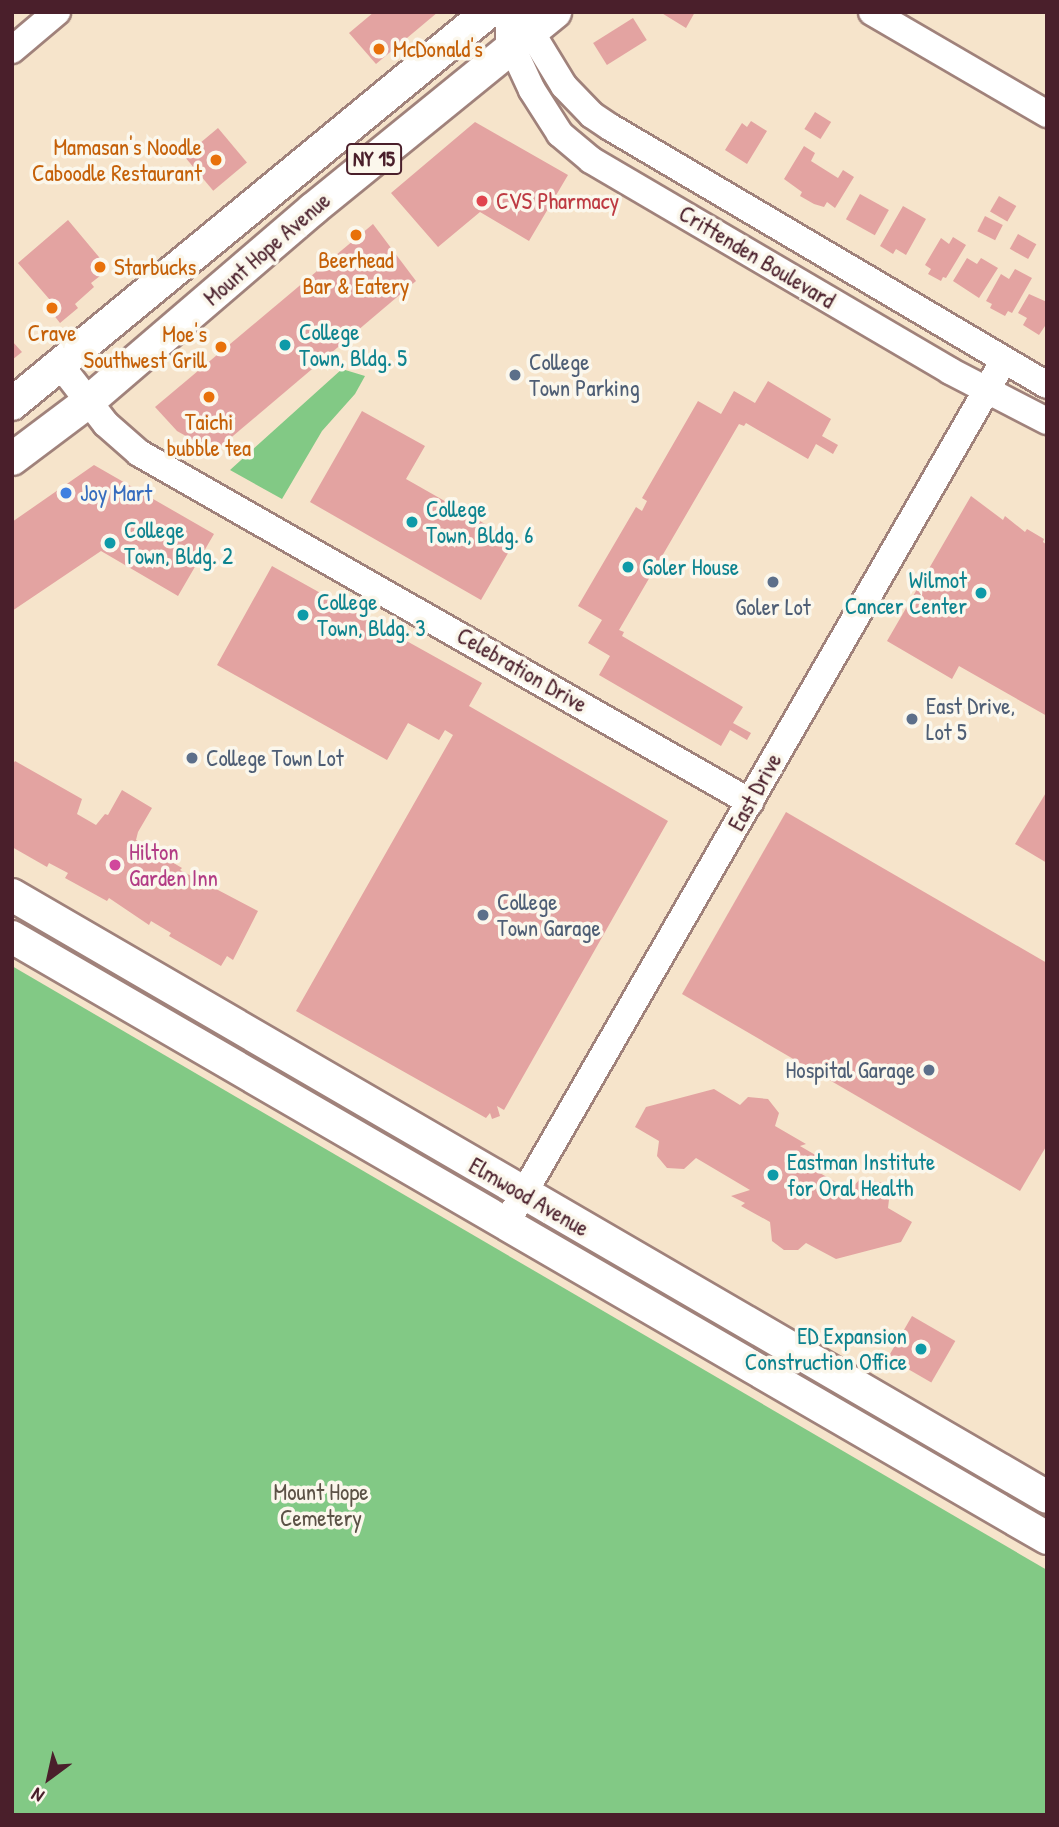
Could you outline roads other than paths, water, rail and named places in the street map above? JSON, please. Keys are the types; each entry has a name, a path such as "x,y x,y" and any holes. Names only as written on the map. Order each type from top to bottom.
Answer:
{"main road":[{"name":"Mount Hope Avenue","path":"12,404 488,12"},
{"name":"Mount Hope Avenue","path":"12,459 88,402 526,23"},
{"name":"Elmwood Avenue","path":"12,895 1047,1497"},
{"name":"Elmwood Avenue","path":"12,937 1047,1538"}],"street":[{"path":"12,50 57,12"},
{"path":"872,12 1047,114"},
{"name":"Crittenden Boulevard","path":"526,23 564,86 592,114 630,141 1047,385"},
{"name":"Crittenden Boulevard","path":"526,23 542,108 560,134 576,148 950,371 1047,421"},
{"path":"751,254 770,222"},
{"name":"East Drive","path":"506,1224 1004,360"},
{"name":"Celebration Drive","path":"61,366 106,424 139,453 750,802"}],"place":[{"name":"McDonald's","path":"379,49"},
{"name":"Mamasan's Noodle Caboodle Restaurant","path":"216,160"},
{"name":"CVS Pharmacy","path":"482,201"},
{"name":"Beerhead Bar & Eatery","path":"356,235"},
{"name":"Starbucks","path":"100,267"},
{"name":"Crave","path":"52,308"},
{"name":"College Town, Bldg. 5","path":"285,345"},
{"name":"Moe's Southwest Grill","path":"221,347"},
{"name":"College Town Parking","path":"515,375"},
{"name":"Taichi bubble tea","path":"209,397"},
{"name":"Joy Mart","path":"66,493"},
{"name":"College Town, Bldg. 6","path":"412,522"},
{"name":"College Town, Bldg. 2","path":"110,543"},
{"name":"Goler House","path":"628,567"},
{"name":"Goler Lot","path":"773,582"},
{"name":"Wilmot Cancer Center","path":"981,593"},
{"name":"College Town, Bldg. 3","path":"303,615"},
{"name":"East Drive, Lot 5","path":"912,719"},
{"name":"College Town Lot","path":"192,758"},
{"name":"Hilton Garden Inn","path":"115,865"},
{"name":"College Town Garage","path":"483,915"},
{"name":"Hospital Garage","path":"929,1070"},
{"name":"Eastman Institute for Oral Health","path":"773,1175"},
{"name":"ED Expansion Construction Office","path":"921,1349"}],"park label":[{"name":"Mount Hope Cemetery","path":"321,1505"}]}
